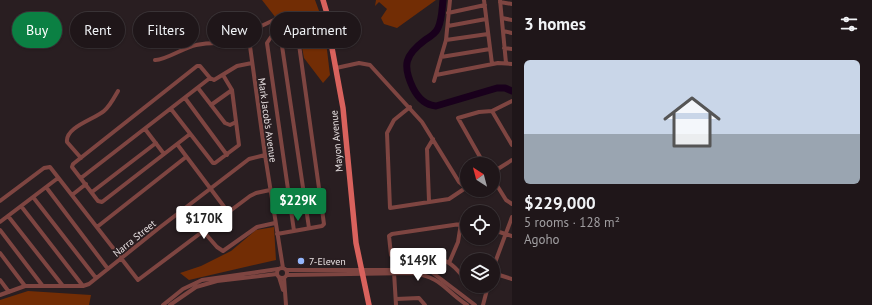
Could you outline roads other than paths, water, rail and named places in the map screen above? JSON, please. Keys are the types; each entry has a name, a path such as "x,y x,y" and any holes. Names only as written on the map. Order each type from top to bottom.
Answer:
{"main road":[{"name":"Mayon Avenue","path":"323,0 331,27 343,108 356,243 369,305"}],"street":[{"path":"434,81 446,40 450,0"},
{"path":"484,0 492,64"},
{"path":"506,63 500,1 512,4"},
{"path":"448,13 485,5"},
{"path":"502,18 512,20"},
{"path":"448,26 486,19"},
{"path":"503,31 512,33"},
{"path":"446,40 488,34"},
{"path":"270,39 267,43 294,231"},
{"path":"155,60 161,60 174,53 198,44 207,43"},
{"name":"Mark Jacob's Avenue","path":"250,48 286,305"},
{"path":"282,48 309,228"},
{"path":"277,234 323,226 299,48"},
{"path":"504,48 512,49"},
{"path":"441,57 490,49"},
{"path":"190,134 100,202 72,166 199,66 210,78 214,80 237,66 252,63"},
{"path":"336,68 359,63 370,66 410,107 422,122 460,183"},
{"path":"436,75 492,64 512,64"},
{"path":"172,109 213,163 227,155 238,145 232,90 223,75"},
{"path":"81,178 172,109 210,78"},
{"path":"198,88 226,124 236,122"},
{"path":"211,105 232,90"},
{"path":"81,158 68,142 69,135 83,123 104,112 118,91"},
{"path":"185,98 227,155"},
{"path":"480,157 458,118 479,112 492,111 512,101"},
{"path":"410,107 394,120 387,133 390,208 449,199 460,191"},
{"path":"492,111 512,145"},
{"path":"145,129 164,154"},
{"path":"429,201 427,150 433,139"},
{"path":"92,192 156,143"},
{"path":"177,144 228,212"},
{"name":"Narra Street","path":"83,286 108,269 249,159 265,155"},
{"path":"97,227 186,157"},
{"path":"500,168 512,161"},
{"path":"0,201 44,168 48,167 72,195 138,280 228,212 256,193 270,190"},
{"path":"0,222 58,178"},
{"path":"72,195 86,184"},
{"path":"46,187 108,269"},
{"path":"500,190 506,200 512,204"},
{"path":"33,197 96,278"},
{"path":"21,206 83,286"},
{"path":"8,216 63,286"},
{"path":"498,253 512,217"},
{"path":"203,231 217,247 223,251 257,227 275,223"},
{"path":"460,223 392,234 389,236 391,255 423,254 437,256 449,263 460,274"},
{"path":"449,263 458,242 460,229"},
{"path":"0,230 42,285"},
{"path":"500,232 512,236"},
{"path":"0,254 25,286"},
{"path":"163,305 183,288 202,280 282,272 429,270 475,305"},
{"path":"394,271 396,305"},
{"path":"394,271 427,275 439,282 467,305"},
{"path":"170,305 196,287 217,281 282,272"},
{"path":"500,275 512,279"},
{"path":"0,280 9,292"},
{"path":"0,295 25,286 83,286"},
{"path":"483,305 486,293"},
{"path":"396,299 411,297 418,298 425,305"}],"waterway":[{"path":"443,0 441,18 437,30 433,35 418,45 407,61 407,73 417,95 425,103 436,106 497,88 505,88 512,91"}],"place":[{"name":"7-Eleven","path":"301,261"}]}
